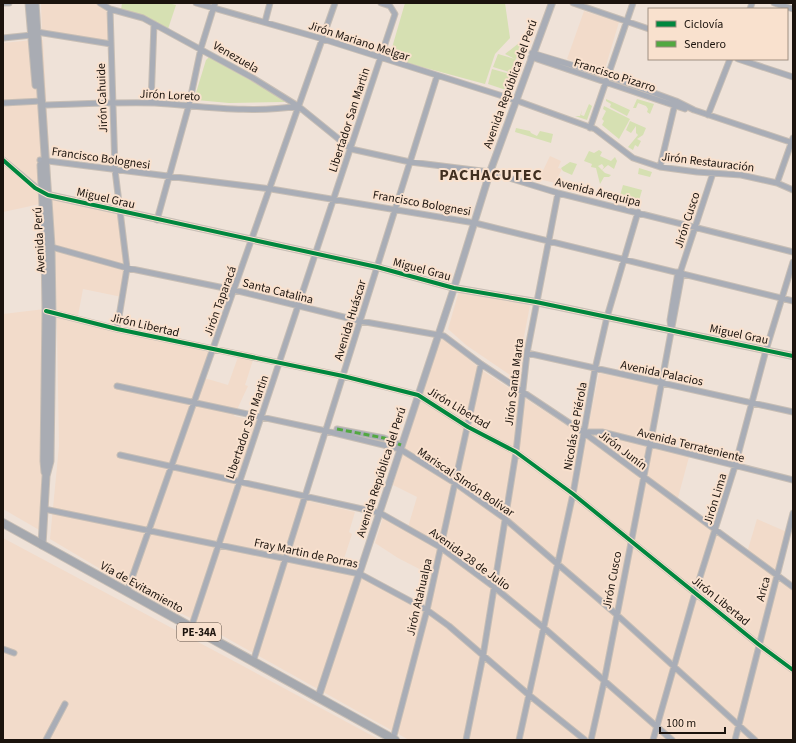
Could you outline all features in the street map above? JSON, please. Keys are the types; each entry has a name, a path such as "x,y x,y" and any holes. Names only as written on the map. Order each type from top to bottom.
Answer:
{"highway":[{"name":"Vía de Evitamiento","path":"3,523 394,740"}],"main road":[{"name":"Avenida Perú","path":"29,3 35,34"},
{"name":"Avenida Perú","path":"35,3 35,34 48,246 49,312 44,461 46,476 42,545"}],"street":[{"path":"3,3 9,3"},
{"name":"Venezuela","path":"100,3 110,10 143,18 201,48 298,106 351,149"},
{"name":"Jirón Mariano Melgar","path":"196,3 215,6 515,100"},
{"path":"265,22 270,3"},
{"name":"Jirón Taparacá","path":"127,592 271,189 298,106 335,3"},
{"name":"Libertador San Martin","path":"191,628 395,14 390,6 381,3"},
{"name":"Avenida República del Perú","path":"318,698 454,288 490,172 515,100 552,3"},
{"path":"573,3 648,29"},
{"path":"590,128 633,3"},
{"path":"774,3 788,8"},
{"path":"157,220 189,105 201,48 215,6"},
{"name":"Jirón Cahuide","path":"110,10 115,170 126,268 118,329"},
{"path":"151,103 154,24"},
{"path":"3,38 35,34 111,44"},
{"name":"Francisco Pizarro","path":"532,55 608,76 708,115 792,141"},
{"name":"Francisco Pizarro","path":"532,55 605,83 675,103"},
{"path":"708,115 730,60"},
{"path":"741,60 793,77"},
{"name":"Avenida Huáscar","path":"253,662 437,76"},
{"name":"Jirón Restauración","path":"515,100 590,128 632,158 660,167 713,173 741,174 777,183 793,190"},
{"name":"Jirón Loreto","path":"3,103 151,103 223,108 285,108 298,106"},
{"path":"660,167 675,103"},
{"path":"777,183 792,141"},
{"name":"Avenida Arequipa","path":"351,149 410,162 490,172 558,193 793,252"},
{"path":"3,160 45,194"},
{"name":"Francisco Bolognesi","path":"43,160 271,189 396,208 475,223 549,240 624,260 793,301"},
{"name":"Jirón Cusco","path":"591,740 604,682 630,542 644,478 671,330 670,320 680,273 713,173"},
{"name":"Jirón Santa Marta","path":"466,740 483,656 504,518 516,452 527,353 558,193"},
{"name":"Miguel Grau","path":"45,194 315,255 377,267 454,288 536,302 793,356"},
{"name":"Nicolás de Piérola","path":"519,740 573,494 583,432 606,317 638,212"},
{"name":"Santa Catalina","path":"48,246 126,268 234,290 360,321 438,336"},
{"name":"Jirón Lima","path":"653,740 695,593 716,531 766,350 793,262"},
{"name":"Jirón Libertad","path":"49,312 213,350 343,376 418,395 468,427 516,452 573,494 630,542 793,670"},
{"name":"Jirón Junín","path":"438,336 444,336 482,364 583,432 793,588"},
{"name":"Avenida Palacios","path":"527,353 793,412"},
{"name":"Jirón Atahualpa","path":"394,740 427,610 482,364"},
{"name":"Mariscal SImón Bolívar","path":"117,386 400,447 455,483 504,518 616,614 755,740"},
{"path":"337,429 384,438 400,447"},
{"name":"Avenida Terrateniente","path":"583,432 599,432 793,480"},
{"name":"Avenida 28 de Julio","path":"120,455 380,513 440,547 494,587 544,628 672,740"},
{"name":"Fray Martin de Porras","path":"44,509 285,560 360,574 427,610 449,626 529,695 585,740"},
{"name":"Arica","path":"735,740 758,644 793,513"},
{"path":"3,649 14,653"},
{"path":"46,740 65,704"}],"shaded area":[{"path":"41,3 94,3 113,12 113,46 42,33"},
{"path":"584,11 619,22 604,72 567,59"},
{"path":"43,40 52,199 118,213 127,269 122,297 83,289 77,321 209,352 201,377 228,385 238,357 253,360 245,385 248,386 234,416 257,421 237,484 355,512 349,532 352,534 341,568 425,608 433,576 398,558 375,543 384,514 408,527 417,497 393,485 439,341 444,339 483,371 586,438 599,373 660,386 652,447 689,457 676,505 746,556 757,519 787,532 775,577 793,590 793,740 409,740 198,622 134,589 50,539 59,446 56,272 52,200 3,212 3,43"},
{"path":"550,156 561,161 558,168 562,169 555,183 539,179"},
{"path":"459,291 530,305 516,379 466,345 448,329"},
{"path":"45,309 41,531 3,509 3,314"},
{"path":"3,538 243,666 380,740 3,740"}],"green space":[{"path":"122,3 168,3 176,5 168,29 121,10"},
{"path":"405,3 505,3 510,38 495,54 485,84 389,58"},
{"path":"519,43 527,46 521,60 516,58 512,73 493,67 498,54 515,59 505,54"},
{"path":"209,57 285,100 284,102 229,103 196,100 195,96 206,60"},
{"path":"492,69 510,74 506,90 488,84"},
{"path":"606,99 630,110 627,116 610,107 611,104 606,101"},
{"path":"637,99 654,104 650,114 647,112 648,109 646,106 638,103 636,108 633,108"},
{"path":"589,104 592,106 587,120 575,116 580,116 582,110 581,115 584,116"},
{"path":"604,106 630,119 619,139 602,125 604,121 602,119 606,111 603,109"},
{"path":"630,121 646,128 643,135 637,139 641,141 638,147 635,145 633,150 628,147 638,135 636,133 636,126 631,133 626,130"},
{"path":"516,128 530,131 537,136 540,131 553,134 551,143 515,132"},
{"path":"599,150 602,152 600,156 611,161 615,157 617,161 614,169 608,165 602,170 611,175 609,177 604,177 600,184 596,168 591,167 592,164 584,161 589,151 594,153","holes":["602,164 604,167 602,170 598,166"]},
{"path":"570,162 577,164 572,175 563,171 561,168"},
{"path":"639,168 652,172 650,177 638,174"},
{"path":"623,185 642,190 638,204 619,199"}],"marked path":[{"path":"337,429 384,438 401,445"}],"cycle path":[{"path":"3,160 35,188 48,195 377,267 454,288 536,302 793,356"},
{"path":"46,311 117,329 343,376 418,395 468,427 516,452 573,494 758,644 793,670"}],"district":[{"name":"PACHACUTEC","path":"491,174"}]}
